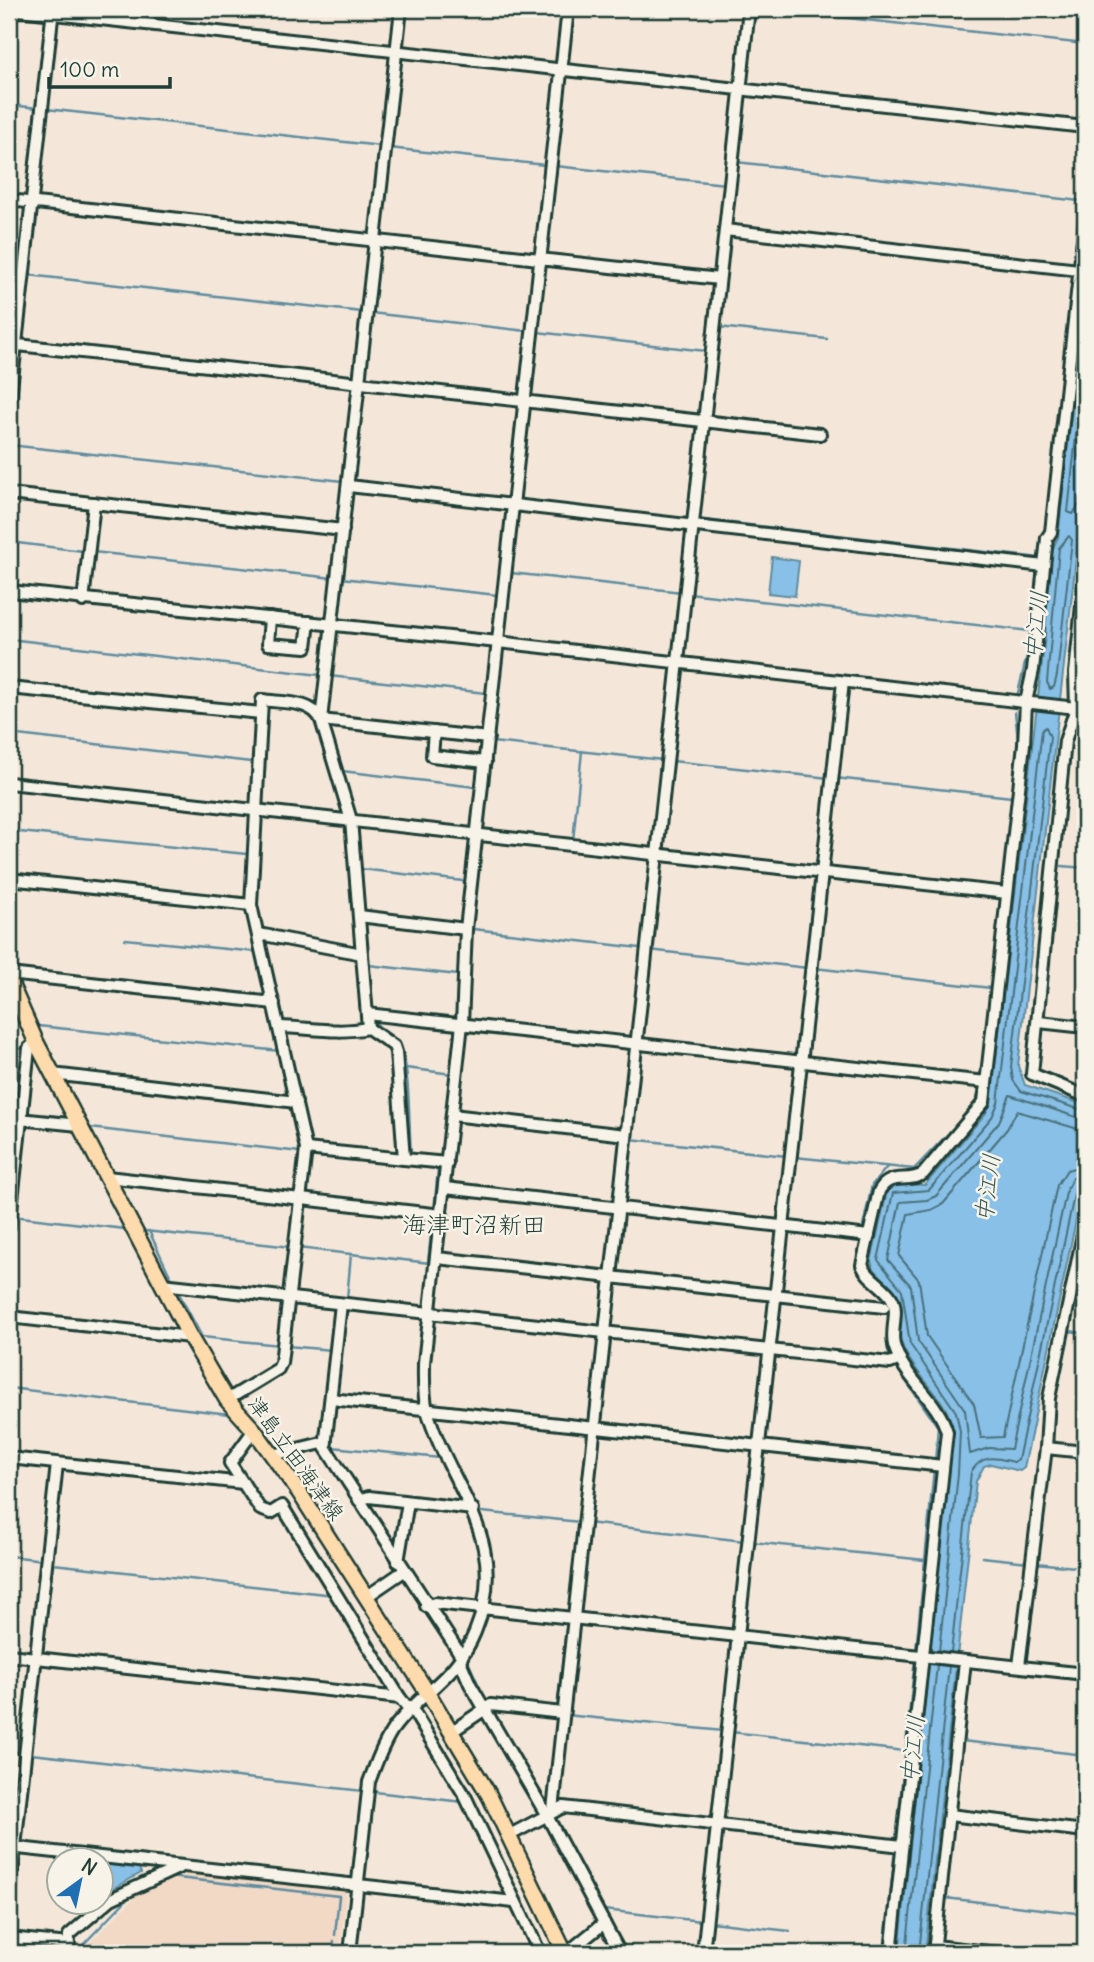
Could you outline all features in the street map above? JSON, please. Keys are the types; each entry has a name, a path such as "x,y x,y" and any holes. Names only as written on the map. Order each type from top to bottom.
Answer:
{"main road":[{"name":"津島立田海津線","path":"9,980 52,1074 190,1337 227,1400 273,1455 429,1695 489,1795 566,1953"}],"street":[{"path":"9,9 53,11 1085,127"},
{"path":"321,720 401,9"},
{"path":"350,1953 369,1782 393,1729 411,1709 429,1695 461,1659 483,1609 487,1583 485,1553 473,1509 437,1437 427,1410 424,1363 462,1024 466,929 568,9"},
{"path":"550,1812 619,1207 749,9"},
{"path":"9,407 12,344 32,202 53,11"},
{"path":"9,200 719,279"},
{"path":"891,1953 925,1657 947,1432 945,1424 900,1359 893,1343 892,1297 862,1265 879,1191 884,1181 895,1177 915,1178 923,1174 981,1108 1045,560 1051,532 1085,220"},
{"path":"725,230 1079,270"},
{"path":"12,344 820,435"},
{"path":"349,486 1045,560"},
{"path":"9,494 343,530"},
{"path":"83,601 94,503"},
{"path":"1085,576 1075,673 1076,708 1065,741 1032,1074 1085,1096"},
{"path":"9,591 83,601 498,642 1076,708"},
{"path":"270,618 268,644 306,648 309,622"},
{"path":"703,1953 843,682"},
{"path":"9,688 261,713"},
{"path":"227,1400 278,1369 306,1149 251,905 262,700 309,706 317,711 321,720 351,820 368,1028"},
{"path":"321,720 488,738"},
{"path":"434,732 432,756 485,762"},
{"path":"9,783 1007,893"},
{"path":"9,879 251,905"},
{"path":"359,916 466,929"},
{"path":"259,934 362,954"},
{"path":"9,974 274,1003"},
{"path":"367,1014 986,1082"},
{"path":"1038,1022 1085,1027"},
{"path":"280,1027 321,1028 346,1033 368,1028 394,1046 404,1159"},
{"path":"9,1227 15,1119 29,1048 36,1042"},
{"path":"52,1074 296,1102"},
{"path":"452,1115 626,1135"},
{"path":"15,1119 79,1125"},
{"path":"306,1149 447,1163"},
{"path":"107,1177 442,1214"},
{"path":"445,1188 869,1236"},
{"path":"1018,1667 1046,1448 1049,1398 1085,1226"},
{"path":"436,1261 891,1311"},
{"path":"162,1283 769,1351 890,1363 900,1359"},
{"path":"341,1304 326,1447 461,1659 484,1709 550,1812 620,1953"},
{"path":"9,1317 190,1337"},
{"path":"331,1399 943,1466"},
{"path":"254,1430 230,1464 260,1509 271,1513 282,1506 400,1698 411,1709 465,1796 533,1948 540,1953"},
{"path":"273,1455 326,1442"},
{"path":"1046,1448 1085,1452"},
{"path":"9,1458 243,1483"},
{"path":"9,1902 12,1847 57,1464"},
{"path":"359,1500 369,1497 473,1509"},
{"path":"366,1597 401,1566 408,1502"},
{"path":"426,1606 435,1603 1085,1674"},
{"path":"9,1655 400,1698"},
{"path":"962,1660 934,1950 998,1953"},
{"path":"451,1732 491,1705 562,1713"},
{"path":"508,1836 563,1807 902,1846"},
{"path":"949,1815 1085,1831"},
{"path":"12,1847 514,1902"},
{"path":"9,1938 68,1949 69,1935 111,1899 166,1871 186,1866"},
{"path":"566,1953 604,1923"}],"shaded area":[{"path":"195,1872 347,1888 340,1953 79,1953 140,1892 171,1875"}],"water":[{"name":"中江川","path":"1085,286 1085,481 1018,1066 1025,1085 1085,1105 1085,1177 1024,1468 1020,1471 991,1464 984,1466 976,1481 925,1953 899,1953 953,1431 945,1408 908,1358 903,1347 898,1327 896,1292 873,1268 871,1261 888,1188 899,1184 925,1185 986,1113 991,1101 1045,636 1050,569 1054,545 1058,538"},
{"path":"772,557 799,561 795,596 768,593"},
{"path":"116,1866 139,1868 141,1873 116,1887"}],"waterway":[{"path":"765,9 1085,44"},
{"path":"9,105 39,108"},
{"path":"46,109 381,146"},
{"path":"1082,123 1085,113"},
{"path":"1074,266 1084,162 1081,130"},
{"path":"389,148 545,165"},
{"path":"736,162 1080,201"},
{"path":"555,166 725,184"},
{"path":"17,286 23,230"},
{"path":"9,273 18,274"},
{"path":"28,275 362,312"},
{"path":"698,418 714,285"},
{"path":"371,313 527,331"},
{"path":"719,327 827,339"},
{"path":"537,332 706,351"},
{"path":"687,517 698,423"},
{"path":"1045,534 1055,444"},
{"path":"9,445 343,481"},
{"path":"442,491 508,499"},
{"path":"518,500 689,519"},
{"path":"696,519 1040,558"},
{"path":"9,542 83,551"},
{"path":"93,552 333,578"},
{"name":"中江川","path":"1018,693 1029,647 1037,569"},
{"path":"511,573 682,592"},
{"path":"341,578 497,595"},
{"path":"327,619 330,590"},
{"name":"中江川","path":"688,593 1030,631"},
{"path":"9,639 320,675 319,688"},
{"path":"329,676 486,693"},
{"path":"1005,868 1018,738 1015,712"},
{"path":"329,726 341,770"},
{"path":"9,734 251,762 254,765"},
{"path":"492,742 663,760"},
{"path":"573,841 582,751"},
{"path":"652,849 661,760"},
{"path":"672,761 829,778"},
{"path":"342,771 475,787"},
{"path":"835,778 1012,797"},
{"path":"251,807 252,786"},
{"path":"246,900 250,816"},
{"path":"357,826 364,913"},
{"path":"9,831 247,854"},
{"path":"631,1039 651,857"},
{"path":"1062,866 1085,868"},
{"path":"361,869 463,881"},
{"path":"365,922 372,1012"},
{"path":"473,929 640,948"},
{"path":"125,939 257,952"},
{"path":"988,1019 997,942"},
{"path":"649,950 808,968"},
{"path":"368,965 458,975"},
{"path":"814,968 991,988"},
{"path":"372,1018 397,1041 403,1054 411,1156"},
{"path":"38,1026 280,1051"},
{"path":"621,1132 630,1046"},
{"path":"9,1047 25,1049"},
{"path":"406,1068 452,1074"},
{"path":"975,1105 980,1088"},
{"path":"794,1157 914,1169 969,1112"},
{"path":"90,1128 300,1152"},
{"path":"295,1194 300,1152 298,1136"},
{"path":"613,1203 620,1137"},
{"path":"630,1139 787,1156"},
{"path":"310,1156 412,1165"},
{"path":"413,1166 438,1169 434,1211"},
{"path":"862,1231 872,1185 887,1167"},
{"path":"289,1246 294,1200"},
{"path":"606,1272 613,1211"},
{"path":"12,1216 125,1229"},
{"path":"428,1262 433,1217"},
{"path":"145,1231 291,1247"},
{"path":"149,1231 173,1282"},
{"path":"298,1248 430,1263"},
{"path":"347,1299 351,1254"},
{"path":"437,1263 608,1282"},
{"path":"858,1266 861,1276 881,1295 887,1307 887,1345 891,1359"},
{"path":"614,1283 771,1300"},
{"path":"600,1328 605,1286"},
{"path":"176,1288 202,1337 279,1345"},
{"path":"778,1301 893,1314"},
{"path":"336,1396 347,1308"},
{"path":"1068,1331 1085,1333"},
{"path":"590,1424 599,1337 596,1336"},
{"path":"608,1338 650,1342"},
{"path":"287,1346 332,1350"},
{"path":"791,1357 897,1368 938,1427 935,1462"},
{"path":"9,1388 229,1414"},
{"path":"336,1403 331,1444 345,1468"},
{"path":"568,1613 589,1432"},
{"path":"332,1447 440,1458"},
{"path":"916,1651 934,1469"},
{"path":"369,1503 374,1512"},
{"path":"482,1512 580,1522"},
{"path":"295,1517 397,1684"},
{"path":"587,1523 744,1541"},
{"path":"752,1542 925,1560"},
{"path":"9,1556 44,1560"},
{"path":"982,1557 1028,1562"},
{"path":"42,1655 53,1563"},
{"path":"1036,1563 1085,1568"},
{"path":"53,1564 334,1595"},
{"path":"557,1709 567,1621"},
{"path":"455,1637 460,1643"},
{"name":"中江川","path":"896,1841 915,1659"},
{"path":"468,1662 487,1703"},
{"path":"21,1844 41,1663"},
{"path":"566,1715 723,1731"},
{"name":"中江川","path":"731,1732 905,1751"},
{"path":"508,1739 548,1806"},
{"path":"962,1741 1085,1755"},
{"path":"9,1751 23,1753"},
{"path":"31,1754 363,1791"},
{"path":"375,1792 463,1802"},
{"path":"554,1816 627,1953"},
{"path":"884,1953 895,1850"},
{"path":"12,1935 20,1852"},
{"path":"169,1877 339,1896 335,1935"},
{"path":"72,1950 78,1950 132,1894"},
{"path":"941,1942 945,1898 1085,1914"},
{"path":"604,1910 701,1921"},
{"path":"711,1922 790,1931"},
{"path":"333,1953 334,1941"},
{"path":"527,1953 528,1941"},
{"path":"10,1953 13,1943"}],"district":[{"name":"海津町沼新田","path":"474,1224"}]}
